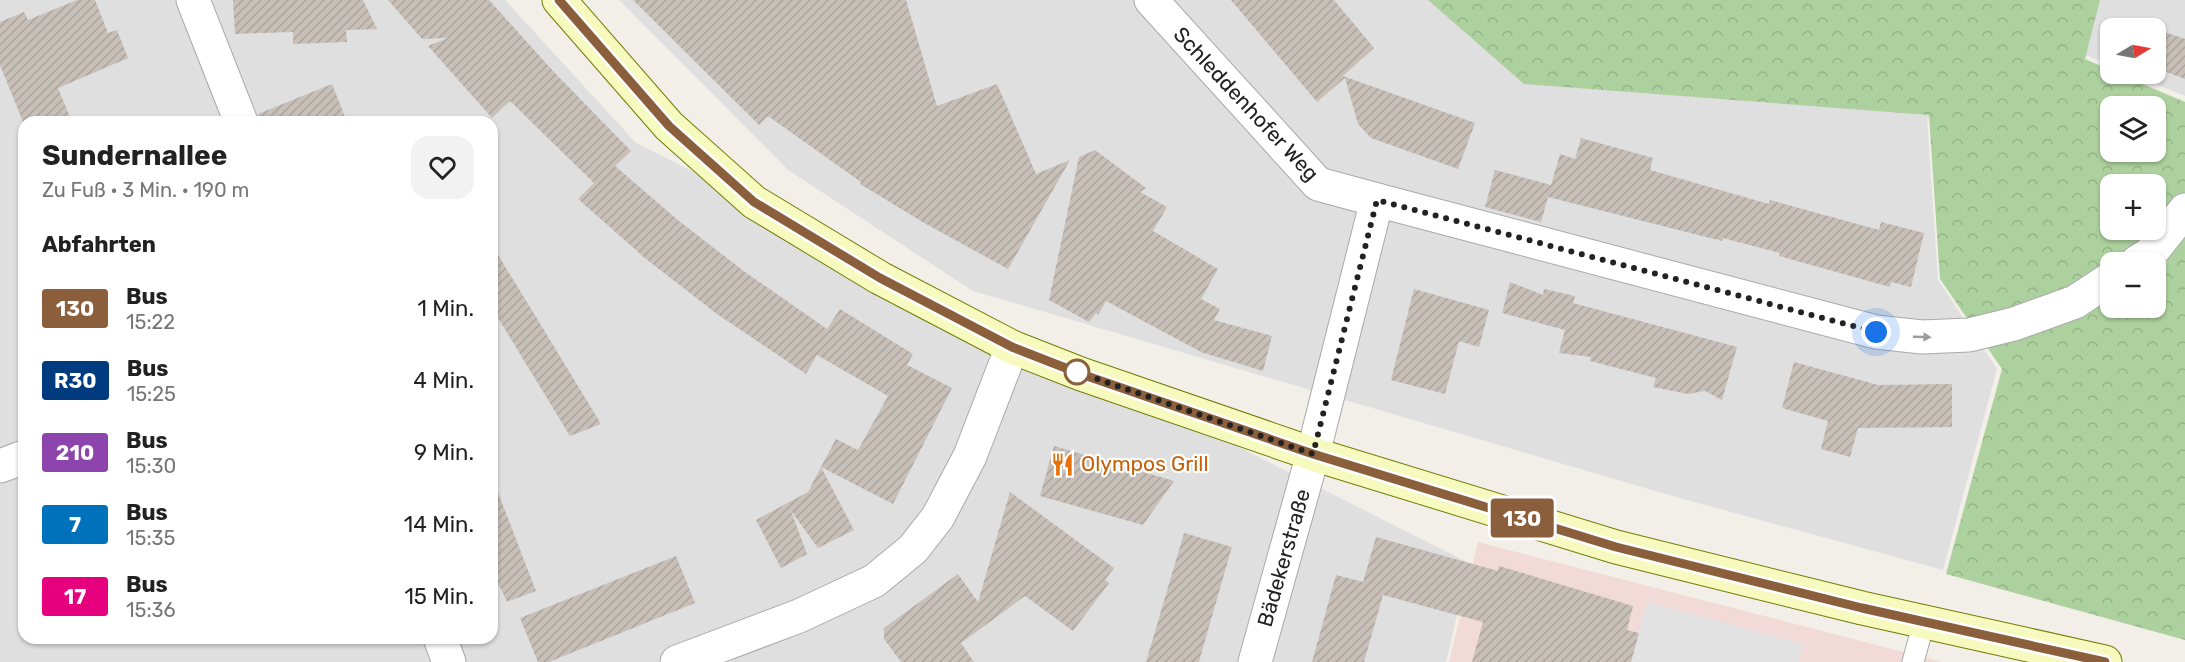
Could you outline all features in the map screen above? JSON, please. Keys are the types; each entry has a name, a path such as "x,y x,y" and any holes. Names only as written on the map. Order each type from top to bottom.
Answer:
{"main road":[{"path":"559,0 669,126 754,202 880,278 1012,347 1081,374 1313,454 1616,547 1924,622 2105,662"}],"street":[{"path":"193,0 239,116"},
{"name":"Schleddenhofer Weg","path":"1151,0 1318,184 1876,332 1922,338 1969,335 2014,324 2075,302 2100,286"},
{"path":"1313,454 1377,200"},
{"path":"2152,252 2185,210"},
{"path":"677,662 799,616 874,581 913,549 938,517 970,456 1012,347"},
{"name":"Bädekerstraße","path":"1255,662 1313,454"},
{"path":"0,466 18,459"},
{"path":"442,644 449,662"}],"lane":[{"path":"1913,662 1924,622"}],"shaded area":[{"path":"0,0 505,0 636,143 1469,563 1446,662 0,662"},
{"path":"619,0 2185,0 2185,96 2156,84 2166,84 2166,18 2100,18 2100,61 2088,56 1927,118 1938,280 1997,369 1943,570 1669,495 973,291 788,170"},
{"path":"1478,542 1942,662 1449,662"},
{"path":"1647,602 1803,644 1798,662 1631,662"}],"green space":[{"path":"1428,0 2100,0 2085,59 2100,66 2100,84 2143,84 2185,102 2185,640 1946,574 2002,369 1940,279 1929,115 1524,84"}],"building":[{"path":"77,0 95,0 108,33 117,30 128,58 58,88 70,116 21,116 0,65 0,22 24,12 28,20"},
{"path":"233,0 363,0 377,29 346,30 347,42 293,44 293,32 235,34"},
{"path":"388,0 489,0 553,71 631,151 615,166 679,221 745,272 827,329 840,309 913,354 907,365 952,388 893,504 821,467 836,439 858,450 888,396 817,355 806,374 717,314 646,259 578,199 594,183 510,101 494,116 490,116 428,46 448,38 422,39"},
{"path":"633,0 906,0 937,106 997,84 1036,174 1070,160 1008,269 926,224 860,184 861,182 768,116 759,125"},
{"path":"1231,0 1334,0 1374,48 1343,76 1475,123 1458,169 1371,138 1358,124 1345,78 1317,102"},
{"path":"2166,32 2185,39 2185,79 2166,72"},
{"path":"332,84 345,116 258,116 258,114"},
{"path":"1581,138 1653,158 1650,170 1769,204 1770,200 1879,230 1881,222 1924,233 1911,287 1891,282 1890,287 1723,238 1722,241 1548,197 1541,222 1485,207 1495,170 1551,185 1560,154 1575,159"},
{"path":"1095,150 1146,188 1140,192 1167,207 1153,231 1218,269 1201,299 1220,309 1214,320 1272,336 1263,371 1201,352 1106,301 1098,315 1096,313 1089,322 1049,300 1079,157"},
{"path":"498,255 601,424 570,436 498,318"},
{"path":"1510,282 1543,295 1544,289 1575,296 1573,303 1737,347 1722,400 1705,391 1688,394 1653,387 1656,378 1590,361 1591,357 1559,353 1565,330 1502,313"},
{"path":"1414,289 1489,310 1479,347 1459,341 1445,394 1391,380"},
{"path":"1794,362 1878,385 1952,384 1952,427 1858,428 1850,457 1821,449 1828,421 1782,408"},
{"path":"1054,446 1174,481 1143,525 1040,496"},
{"path":"821,467 854,530 818,548 791,511 807,554 781,568 756,520 808,492"},
{"path":"498,492 536,591 507,602 499,585"},
{"path":"1010,492 1114,568 1105,580 1109,583 1073,631 1025,596 961,643 974,662 901,662 884,639 884,628 958,574 978,602"},
{"path":"1184,533 1232,547 1199,662 1146,662"},
{"path":"1376,537 1498,571 1499,566 1633,606 1627,630 1639,633 1631,662 1472,662 1483,622 1383,595 1364,662 1312,662 1336,575 1363,582"},
{"path":"676,556 695,603 549,662 538,662 520,618"}],"bus line":[{"name":"130","path":"559,0 669,126 754,202 880,278 1012,347 1081,374 1313,454 1616,547 1862,608 2105,662"}],"place":[{"name":"Olympos Grill","path":"1063,464"}],"route":[{"path":"1077,372 1313,454 1377,200 1876,332"}]}
